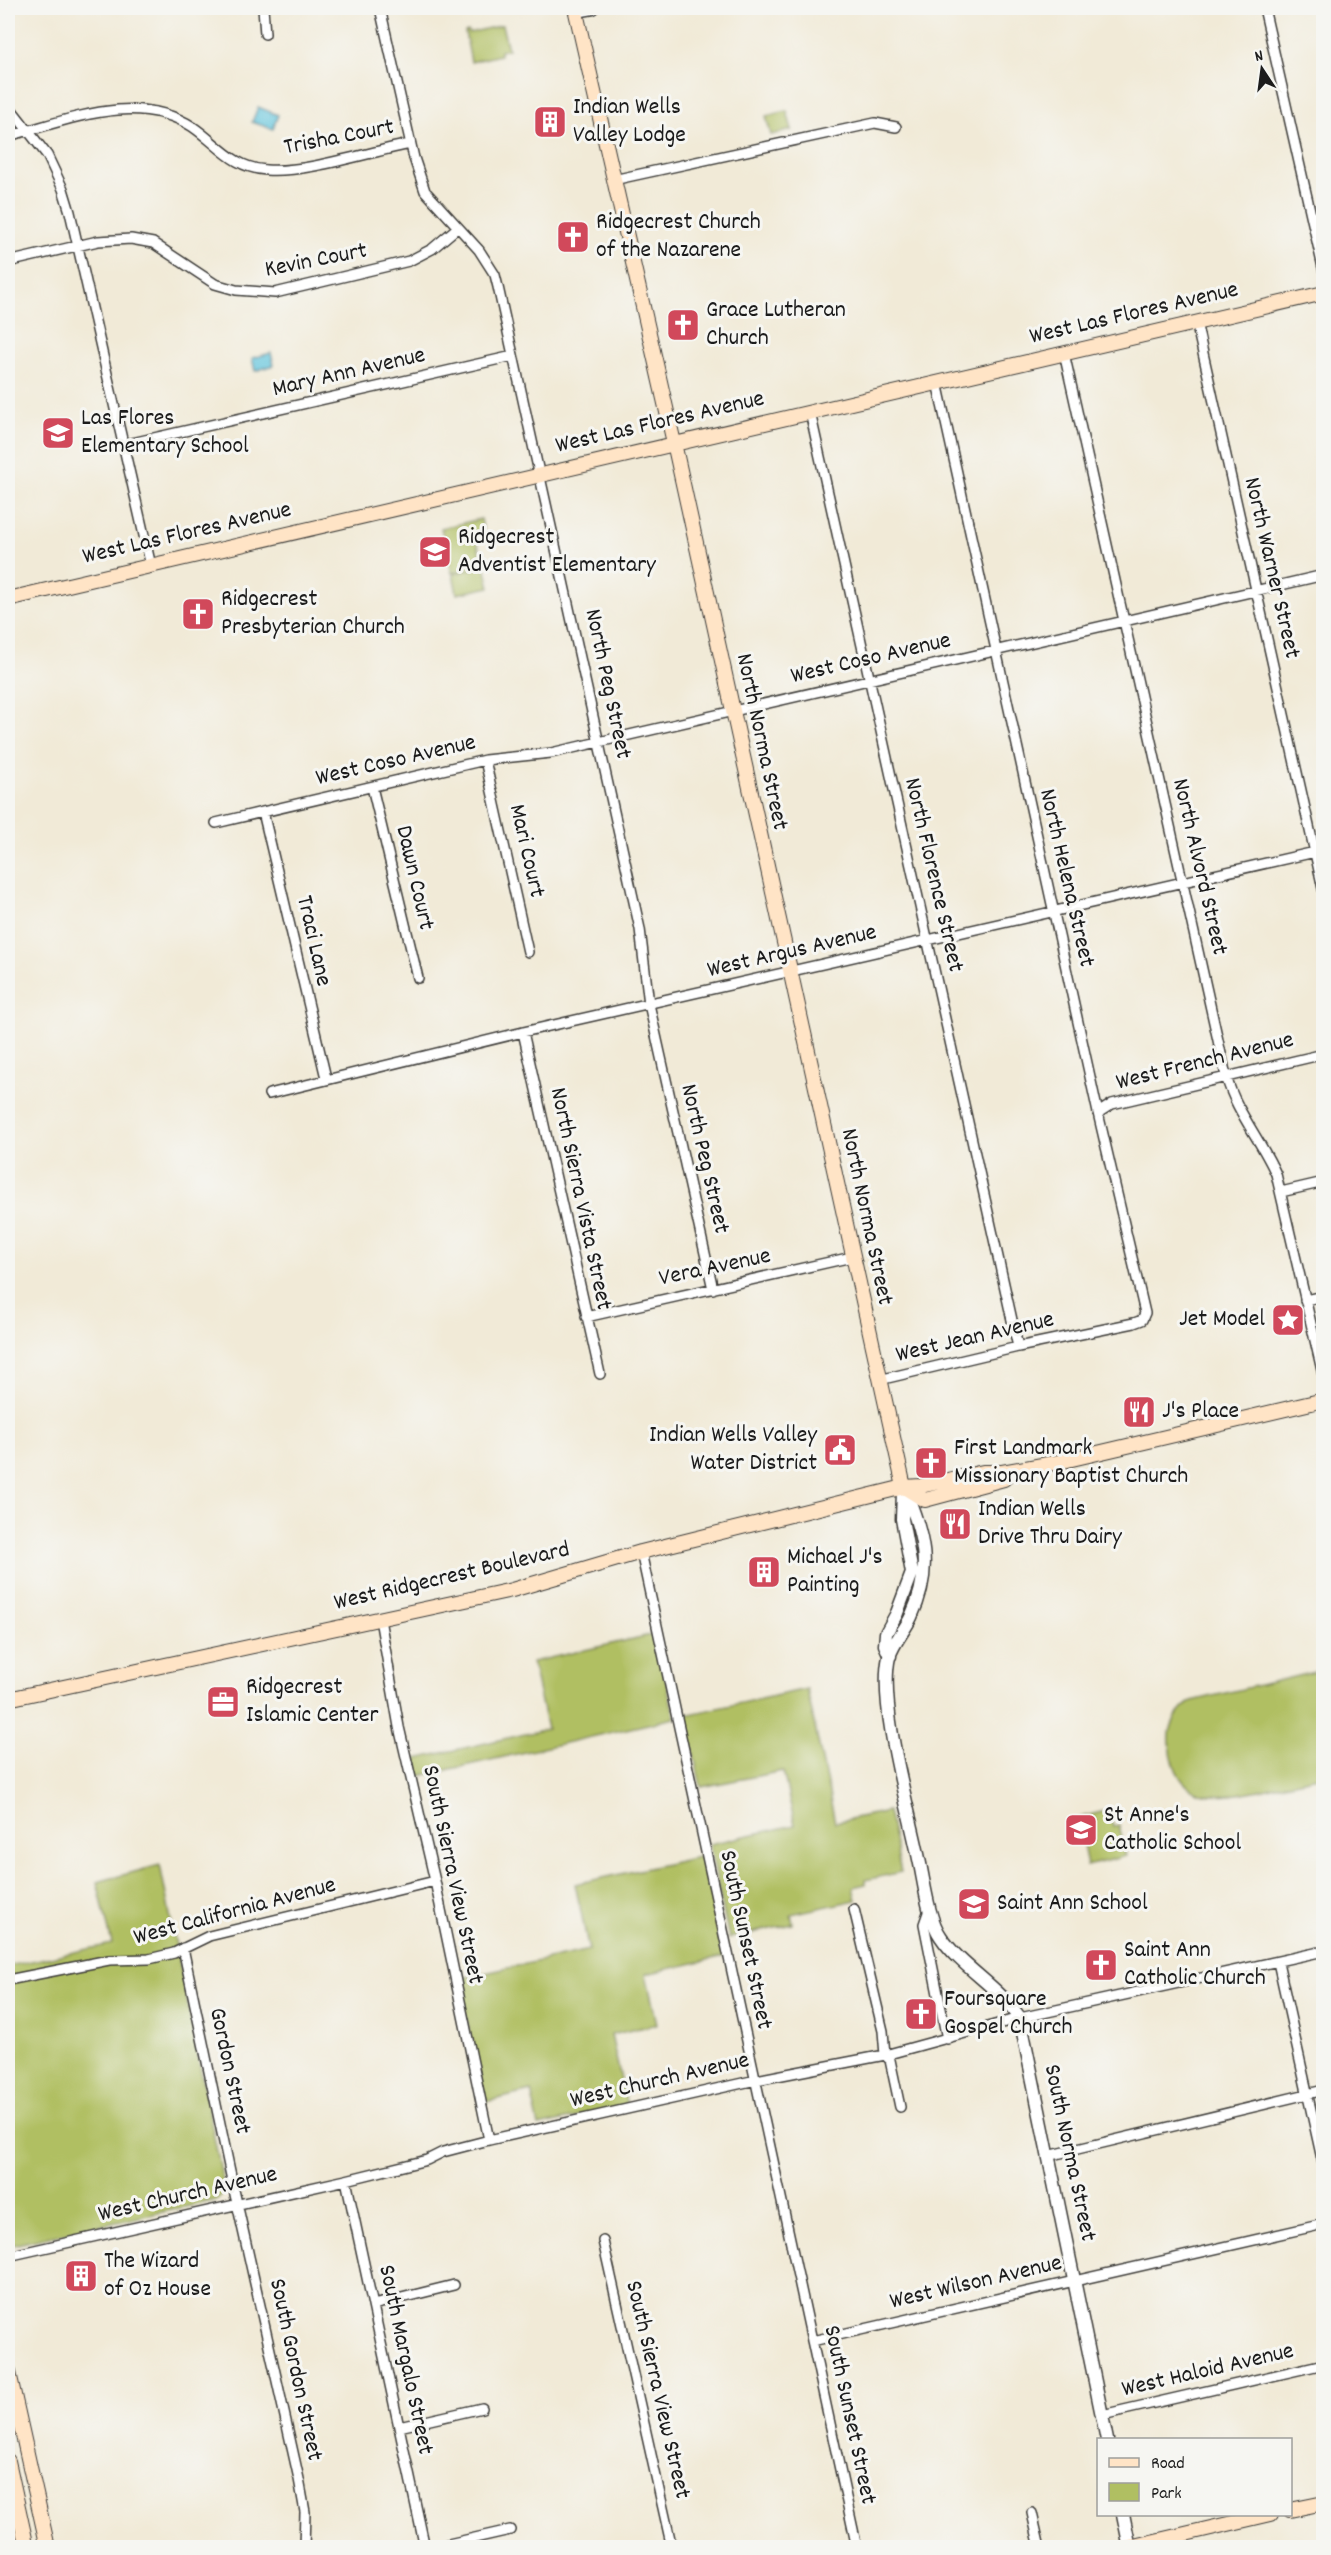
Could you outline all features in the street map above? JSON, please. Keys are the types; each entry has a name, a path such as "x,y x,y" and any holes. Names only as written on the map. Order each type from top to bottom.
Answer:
{"main road":[{"name":"North Norma Street","path":"575,9 674,443 731,711 904,1487"},
{"name":"West Las Flores Avenue","path":"8,599 1323,293"},
{"path":"904,1487 925,1500 1004,1479 1009,1471 1059,1462 1323,1400"},
{"name":"West Ridgecrest Boulevard","path":"8,1700 512,1590 641,1552 904,1487"},
{"path":"8,2368 48,2547"},
{"path":"8,2461 27,2547"},
{"path":"1292,2510 1323,2503"},
{"path":"1128,2547 1262,2516"}],"street":[{"path":"263,8 266,34"},
{"name":"North Peg Street","path":"380,8 410,144 425,191 479,250 495,275 541,474 640,929 650,1004 713,1289"},
{"path":"575,9 593,8"},
{"path":"1264,8 1323,272"},
{"path":"8,105 47,155 60,182 79,246 151,566"},
{"name":"Trisha Court","path":"8,136 96,113 124,109 162,112 195,129 228,157 246,166 266,170 306,167 410,144"},
{"path":"613,180 875,123 896,127"},
{"name":"Kevin Court","path":"8,262 109,239 131,239 153,243 215,284 236,290 275,293 409,261 432,249 458,228"},
{"name":"North Warner Street","path":"1196,322 1256,590 1319,851 1323,893"},
{"name":"North Alvord Street","path":"1065,353 1226,1076 1232,1097 1267,1153 1276,1174 1323,1379"},
{"name":"Mary Ann Avenue","path":"123,445 513,356"},
{"name":"North Helena Street","path":"937,382 1098,1113 1145,1313 1142,1320 1134,1323 1081,1333"},
{"name":"North Florence Street","path":"810,412 1018,1347"},
{"name":"West Coso Avenue","path":"216,823 485,760 551,753 1323,575"},
{"name":"Mari Court","path":"485,760 528,952"},
{"name":"Dawn Court","path":"372,787 418,978"},
{"name":"Traci Lane","path":"263,812 326,1078"},
{"name":"West Argus Avenue","path":"269,1094 326,1078 523,1032 1319,851"},
{"name":"North Sierra Vista Street","path":"523,1032 600,1374"},
{"name":"West French Avenue","path":"1098,1113 1112,1104 1323,1054"},
{"path":"1281,1192 1323,1182"},
{"name":"Vera Avenue","path":"586,1317 852,1257"},
{"path":"1305,1300 1323,1296"},
{"name":"West Jean Avenue","path":"879,1380 1081,1333"},
{"name":"South Norma Street","path":"904,1487 916,1516 924,1549 924,1582 910,1618 890,1656 887,1683 894,1743 930,1908 940,1936 997,1991 1020,2018 1107,2438"},
{"name":"South Sunset Street","path":"641,1552 857,2547"},
{"name":"South Sierra View Street","path":"380,1618 396,1715 435,1881 489,2140"},
{"name":"West California Avenue","path":"8,1980 109,1960 149,1959 174,1953 209,1936 435,1881"},
{"name":"South Norma Street","path":"930,1908 924,1924 947,2039"},
{"path":"854,1909 883,2031 885,2055 890,2060 900,2107"},
{"name":"Gordon Street","path":"183,1948 238,2202"},
{"name":"West Church Avenue","path":"8,2256 238,2202 346,2180 427,2160 443,2152 489,2140 756,2080 885,2055 1020,2018 1323,1951"},
{"path":"1278,1962 1323,2168"},
{"path":"1048,2156 1323,2090"},
{"name":"South Margalo Street","path":"346,2180 425,2547"},
{"name":"South Gordon Street","path":"238,2202 301,2490 305,2512 304,2547"},
{"name":"West Wilson Avenue","path":"813,2341 1323,2223"},
{"name":"South Sierra View Street","path":"603,2241 672,2547"},
{"path":"373,2305 454,2285"},
{"name":"West Haloid Avenue","path":"1102,2415 1323,2364"},
{"path":"399,2427 482,2408"},
{"path":"1032,2513 1040,2547"},
{"path":"1123,2516 1128,2547"},
{"path":"431,2547 510,2530"}],"green space":[{"path":"502,25 508,49 500,51 500,55 471,62 465,32"},
{"path":"787,111 792,130 771,135 766,116"},
{"path":"481,519 484,534 476,536 483,566 452,573 441,528"},
{"path":"485,566 490,587 457,594 453,574"},
{"path":"655,1634 675,1718 420,1776 416,1759 547,1729 532,1662"},
{"path":"1323,1670 1323,1776 1216,1796 1202,1794 1190,1788 1181,1779 1174,1764 1170,1731 1178,1714 1192,1701"},
{"path":"807,1689 835,1822 888,1811 901,1872 866,1880 866,1884 853,1887 856,1900 791,1914 793,1924 729,1938 709,1844 795,1825 783,1771 701,1787 685,1715"},
{"path":"1109,1810 1113,1826 1119,1825 1126,1856 1087,1866 1078,1818"},
{"path":"703,1856 725,1956 646,1974 657,2024 611,2035 627,2106 539,2126 531,2091 485,2102 458,1979 589,1950 575,1884"},
{"path":"160,1865 225,2192 217,2200 8,2246 8,1966 112,1944 97,1882"}],"water":[{"path":"258,107 278,115 273,129 252,122"},
{"path":"271,353 274,365 255,371 252,358"}],"place":[{"name":"Indian Wells Valley Lodge","path":"550,122"},
{"name":"Ridgecrest Church of the Nazarene","path":"573,237"},
{"name":"Grace Lutheran Church","path":"683,325"},
{"name":"Las Flores Elementary School","path":"58,433"},
{"name":"Ridgecrest Adventist Elementary","path":"435,552"},
{"name":"Ridgecrest Presbyterian Church","path":"198,614"},
{"name":"Jet Model","path":"1288,1320"},
{"name":"J's Place","path":"1139,1412"},
{"name":"Indian Wells Valley Water District","path":"840,1450"},
{"name":"First Landmark Missionary Baptist Church","path":"931,1463"},
{"name":"Indian Wells Drive Thru Dairy","path":"955,1524"},
{"name":"Michael J's Painting","path":"764,1572"},
{"name":"Ridgecrest Islamic Center","path":"223,1702"},
{"name":"St Anne's Catholic School","path":"1081,1830"},
{"name":"Saint Ann School","path":"974,1904"},
{"name":"Saint Ann Catholic Church","path":"1101,1965"},
{"name":"Foursquare Gospel Church","path":"921,2014"},
{"name":"The Wizard of Oz House","path":"81,2276"}]}
